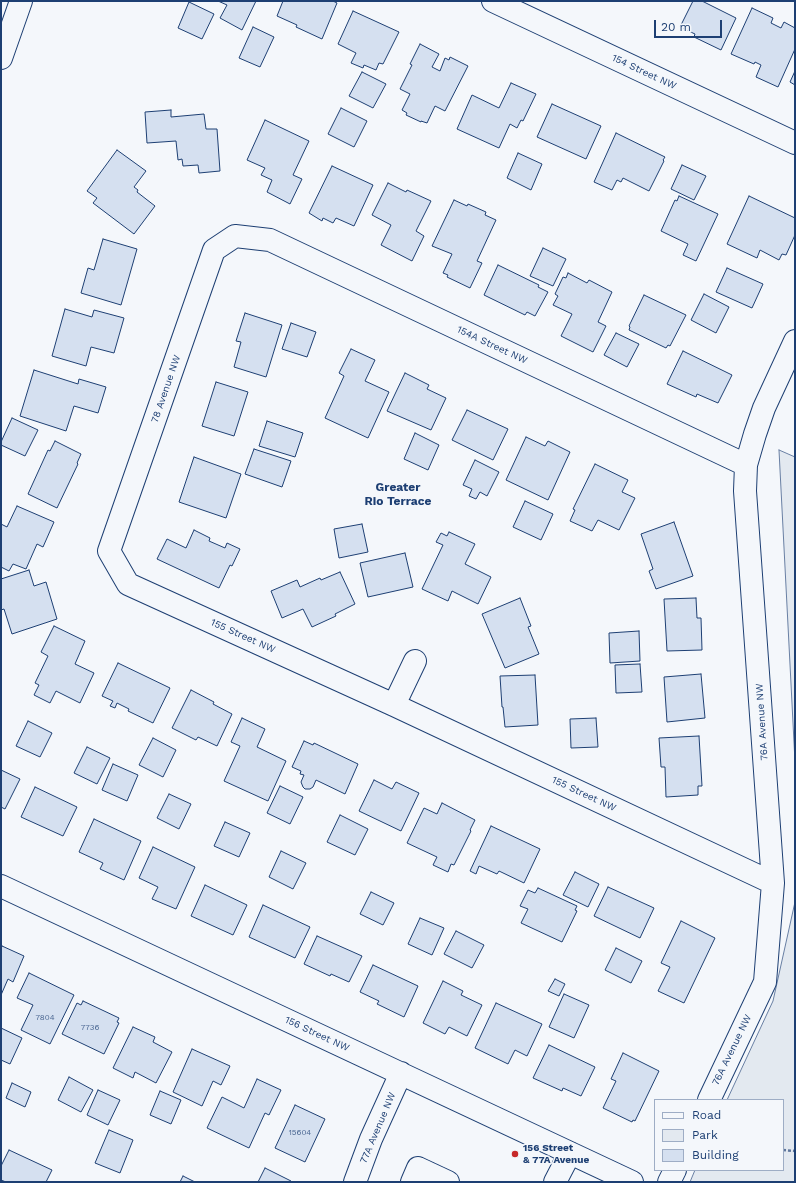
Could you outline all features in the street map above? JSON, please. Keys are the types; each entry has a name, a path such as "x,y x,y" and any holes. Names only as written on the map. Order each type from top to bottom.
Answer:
{"main road":[{"path":"1,58 21,1"},
{"name":"154 Street NW","path":"493,1 795,143"},
{"name":"154A Street NW","path":"235,236 270,240 746,465"},
{"name":"78 Avenue NW","path":"109,551 214,250 235,236"},
{"name":"76A Avenue NW","path":"709,1099 765,982 773,883 745,490 746,465 754,434 764,408 795,341"},
{"name":"155 Street NW","path":"109,551 128,584 394,705 773,883"},
{"path":"394,705 415,661"},
{"name":"156 Street NW","path":"1,886 632,1182"},
{"name":"77A Avenue NW","path":"355,1182 371,1139 401,1074"},
{"path":"555,1182 570,1153"},
{"path":"412,1182 418,1168 448,1182"},
{"path":"669,1182 674,1171"}],"path":[{"path":"784,1150 795,1151"}],"green space":[{"path":"779,450 795,457 795,762"},
{"path":"795,902 795,1182 690,1182 695,1171 784,1171 784,1099 727,1099 773,1001"}],"building":[{"path":"218,1 256,1 242,30 220,18 227,5"},
{"path":"283,1 333,1 337,3 322,39 277,16"},
{"path":"693,1 702,1 736,18 721,50 694,37 695,34 680,27"},
{"path":"189,2 214,14 202,39 178,28"},
{"path":"752,8 773,18 771,23 781,28 784,22 795,28 795,49 778,87 756,77 761,65 755,62 754,64 731,54"},
{"path":"353,11 399,32 383,64 379,63 376,70 364,65 363,68 351,63 356,53 338,44"},
{"path":"253,27 274,37 260,67 239,58"},
{"path":"420,44 439,54 432,67 440,71 445,58 449,60 450,57 468,66 445,111 435,106 427,123 421,122 406,115 407,113 402,110 410,94 400,89 412,65 410,64"},
{"path":"795,71 795,85 790,82"},
{"path":"362,72 386,84 373,108 349,96"},
{"path":"511,83 536,94 523,121 521,120 517,128 510,124 499,148 457,129 472,95 499,108"},
{"path":"552,104 601,126 586,159 537,137"},
{"path":"341,108 367,121 354,147 328,134"},
{"path":"171,110 171,117 204,114 206,129 217,129 220,171 199,173 198,165 183,166 182,159 178,160 176,141 147,143 145,112"},
{"path":"265,120 309,141 293,175 302,179 290,204 267,192 272,180 261,175 265,168 247,160"},
{"path":"616,133 665,157 649,191 623,178 621,182 617,180 612,190 594,182"},
{"path":"117,150 146,171 134,187 138,190 137,192 155,206 134,234 93,203 97,198 87,191"},
{"path":"518,153 542,164 531,190 507,178"},
{"path":"682,165 706,176 694,200 671,189"},
{"path":"332,166 373,185 354,226 336,218 333,223 323,218 322,221 309,213"},
{"path":"388,183 406,192 407,190 431,201 416,231 424,236 412,261 381,245 391,225 372,215"},
{"path":"679,196 718,214 696,261 683,255 688,244 661,231 675,200 677,201"},
{"path":"749,196 795,218 795,235 786,255 782,254 779,260 760,250 757,258 727,244"},
{"path":"454,200 486,212 485,215 496,220 477,261 482,263 470,288 447,277 448,275 443,273 452,254 432,246"},
{"path":"103,239 137,249 121,305 81,293 88,268 94,270"},
{"path":"543,248 566,259 553,286 530,276"},
{"path":"498,265 539,285 538,287 548,292 535,316 527,312 525,315 484,295"},
{"path":"727,268 763,284 752,308 716,292"},
{"path":"568,273 587,283 589,280 612,292 598,322 606,326 593,352 561,336 572,314 553,305 558,296 555,294 563,277 566,278"},
{"path":"704,294 729,307 716,333 691,320"},
{"path":"644,295 686,315 670,346 668,345 666,348 629,330 629,326"},
{"path":"65,309 92,317 94,310 124,318 114,353 91,347 86,366 52,356"},
{"path":"245,313 282,325 266,377 234,367 241,342 236,341"},
{"path":"291,323 316,332 307,357 282,349"},
{"path":"616,333 639,344 627,367 604,355"},
{"path":"351,349 375,360 365,381 389,392 368,438 325,418 344,376 339,373"},
{"path":"683,351 732,375 718,403 697,394 696,397 667,384"},
{"path":"34,370 78,384 79,379 106,387 98,413 74,406 66,431 20,416"},
{"path":"405,373 429,385 427,389 446,398 431,430 387,411"},
{"path":"216,382 248,392 234,436 202,426"},
{"path":"467,410 508,429 493,460 452,440"},
{"path":"12,418 38,430 25,456 1,445"},
{"path":"267,421 303,433 295,457 259,446"},
{"path":"415,433 439,445 428,470 404,459"},
{"path":"526,437 545,446 548,441 570,452 548,500 506,480"},
{"path":"55,441 81,454 77,463 78,464 57,508 28,494 48,450 50,451"},
{"path":"254,449 291,461 282,487 245,474"},
{"path":"194,457 241,474 226,518 179,502"},
{"path":"475,460 499,472 487,496 480,492 476,499 469,496 472,489 463,485"},
{"path":"595,464 628,480 622,492 635,498 619,530 598,520 592,531 570,521 575,510 573,509"},
{"path":"525,501 553,514 541,540 513,527"},
{"path":"17,506 54,522 43,547 37,544 26,569 13,564 9,571 1,567 1,524 7,527"},
{"path":"674,522 693,576 656,589 649,571 653,569 641,534"},
{"path":"362,524 368,552 339,558 334,529"},
{"path":"194,530 210,538 209,541 225,548 227,543 240,549 232,566 230,565 219,588 157,559 167,539 186,548"},
{"path":"449,532 475,544 465,564 491,577 478,604 452,591 448,601 422,589 443,545 436,542 441,533 447,536"},
{"path":"405,553 413,587 368,597 360,563"},
{"path":"29,570 34,586 46,582 57,619 12,634 4,609 1,610 1,579"},
{"path":"340,572 355,604 335,614 336,616 312,627 303,609 282,618 271,591 297,580 300,587 320,578 321,580"},
{"path":"520,598 531,626 528,627 539,654 505,668 482,614"},
{"path":"696,598 697,618 701,618 702,650 667,651 664,599"},
{"path":"54,626 85,641 75,664 94,673 80,703 56,691 50,703 34,695 39,685 35,683 48,656 41,652"},
{"path":"639,631 640,661 610,663 609,633"},
{"path":"118,663 170,688 153,723 128,711 129,709 117,703 115,708 110,706 113,701 102,696"},
{"path":"640,664 642,692 616,693 615,665"},
{"path":"701,674 705,718 667,722 664,677"},
{"path":"535,675 538,725 505,727 500,676"},
{"path":"191,690 214,702 213,704 232,714 217,746 198,737 196,740 172,728"},
{"path":"242,718 265,729 257,747 286,761 268,801 224,781 240,746 231,742"},
{"path":"596,718 598,747 571,748 570,719"},
{"path":"28,721 52,733 40,757 16,746"},
{"path":"699,736 702,786 698,786 698,795 666,797 665,767 661,767 659,738"},
{"path":"153,738 176,750 163,777 139,765"},
{"path":"304,741 313,745 314,743 358,764 345,794 316,780 313,787 310,789 305,789 303,787 301,782 304,775 300,774 301,771 292,767"},
{"path":"87,747 110,758 97,784 74,773"},
{"path":"113,764 138,775 127,801 102,790"},
{"path":"1,770 20,779 5,809 1,807"},
{"path":"374,780 392,789 396,782 419,793 401,831 359,811"},
{"path":"280,786 303,797 290,824 267,813"},
{"path":"35,787 77,807 63,836 21,817"},
{"path":"169,794 191,804 179,829 157,818"},
{"path":"442,803 475,820 454,865 451,864 448,872 433,865 437,857 407,843 424,808 437,814"},
{"path":"340,815 368,829 355,855 327,842"},
{"path":"94,819 141,841 124,880 100,869 103,863 79,852"},
{"path":"225,822 250,833 239,857 214,846"},
{"path":"491,826 540,849 524,883 499,871 497,874 479,866 476,874 470,871"},
{"path":"153,847 195,867 176,909 152,899 158,887 139,878"},
{"path":"281,851 306,863 293,889 269,877"},
{"path":"575,872 599,884 588,907 563,895"},
{"path":"205,885 247,905 233,935 191,916"},
{"path":"608,887 654,908 640,938 594,916"},
{"path":"538,888 577,906 575,910 577,911 562,942 521,923 528,909 520,906 528,890 535,893"},
{"path":"371,892 394,903 383,925 360,914"},
{"path":"263,905 310,927 295,958 249,937"},
{"path":"420,918 444,928 432,955 408,944"},
{"path":"681,921 715,938 684,1003 658,991 670,967 661,963"},
{"path":"456,931 484,945 472,968 444,954"},
{"path":"317,936 362,956 349,982 331,974 330,976 304,964"},
{"path":"2,946 24,956 13,982 8,979 1,995 1,949"},
{"path":"616,948 642,961 631,983 605,970"},
{"path":"373,965 418,986 404,1017 377,1004 379,1001 360,992"},
{"path":"29,973 74,995 50,1044 21,1030 33,1005 17,998"},
{"path":"555,979 565,984 559,996 548,991"},
{"path":"443,981 463,991 461,995 482,1005 467,1036 449,1027 445,1034 423,1023"},
{"path":"564,994 589,1005 574,1038 549,1027"},
{"path":"83,1001 119,1018 117,1022 119,1023 104,1054 62,1034 77,1003 81,1005"},
{"path":"496,1003 542,1024 527,1056 515,1050 508,1064 475,1048"},
{"path":"133,1027 155,1037 153,1042 172,1052 156,1083 135,1072 133,1078 113,1068"},
{"path":"1,1028 22,1038 10,1064 1,1060"},
{"path":"549,1045 595,1067 581,1096 563,1088 562,1091 533,1078"},
{"path":"192,1049 230,1066 221,1085 213,1081 202,1106 173,1092"},
{"path":"623,1053 659,1071 635,1121 633,1120 632,1122 603,1108 616,1081 611,1079"},
{"path":"69,1077 93,1090 81,1112 58,1100"},
{"path":"257,1079 281,1090 269,1115 265,1113 249,1148 207,1128 222,1097 244,1108"},
{"path":"12,1083 31,1092 25,1107 6,1098"},
{"path":"98,1090 120,1100 108,1125 87,1115"},
{"path":"160,1091 181,1100 171,1124 150,1115"},
{"path":"295,1105 325,1119 305,1162 275,1148"},
{"path":"109,1130 133,1140 120,1173 95,1163"},
{"path":"9,1150 52,1170 46,1182 6,1182 1,1180 1,1166"},
{"path":"265,1168 291,1181 291,1182 258,1182"},
{"path":"183,1176 195,1182 180,1182"}],"place":[{"name":"156 Street & 77A Avenue","path":"515,1154"}],"district":[{"name":"Greater Rio Terrace","path":"398,494"}]}
